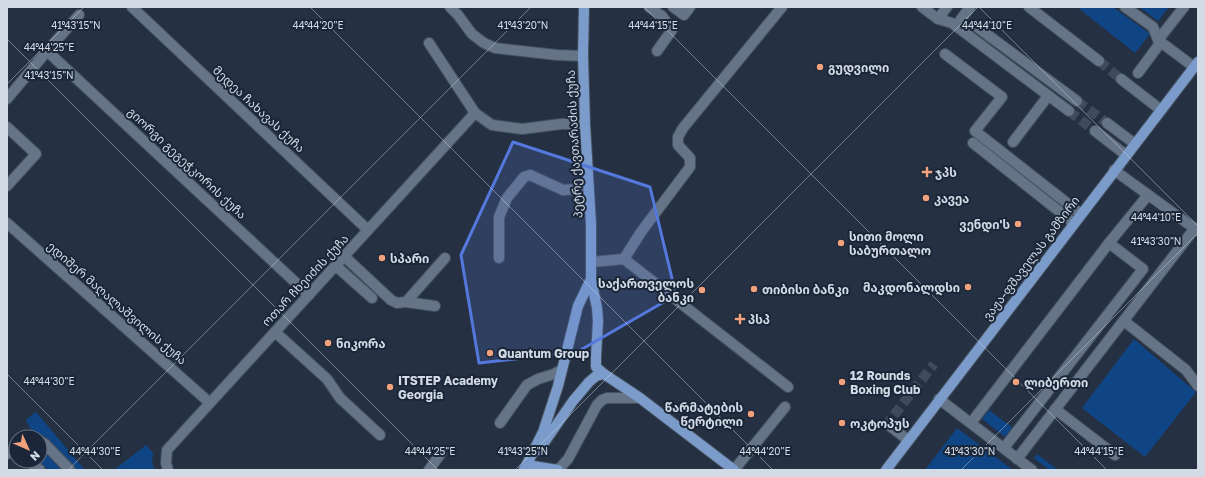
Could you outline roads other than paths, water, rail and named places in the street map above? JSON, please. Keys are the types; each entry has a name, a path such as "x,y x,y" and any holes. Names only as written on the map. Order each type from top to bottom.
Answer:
{"main road":[{"name":"პეტრე ქავთარაძის ქუჩა","path":"584,7 583,56 585,124 591,224 591,279 598,321 596,367 604,374"},
{"name":"ვაჟა-ფშაველას გამზირი","path":"886,470 1196,64"},
{"name":"პეტრე ქავთარაძის ქუჩა","path":"524,470 543,432 558,386 578,306 591,279"},
{"path":"524,470 545,443 573,401 589,382 596,376 604,374 640,398 734,470"},
{"path":"524,470 533,466 558,470"}],"street":[{"name":"მედეა ჩახავას ქუჩა","path":"132,7 368,230"},
{"path":"450,7 472,34 484,43 495,48 557,55 583,56"},
{"path":"649,7 662,16 672,30 657,51"},
{"path":"673,7 684,15 690,7"},
{"path":"624,259 641,232 690,167 690,158 678,145 678,137 683,128 782,7"},
{"path":"922,7 938,19 952,23 1069,111"},
{"path":"938,19 947,7"},
{"path":"956,26 970,7"},
{"path":"1029,7 1099,60"},
{"path":"1125,7 1153,27 1160,41 1196,64"},
{"path":"1138,73 1184,7"},
{"path":"7,98 79,15"},
{"path":"977,27 1077,101"},
{"path":"428,43 475,113 492,125 522,128 561,124 585,124"},
{"name":"გიორგი გეგეჭკორის ქუჩა","path":"47,51 309,295"},
{"path":"945,54 1002,97 975,131 1081,214"},
{"path":"1121,79 1161,110"},
{"path":"1013,142 1048,96"},
{"name":"ოთარ ჩხეიძის ქუჩა","path":"168,470 166,464 167,450 475,113"},
{"path":"1107,123 1135,144"},
{"path":"7,127 36,154 7,186"},
{"path":"1095,131 1126,155"},
{"path":"973,144 1074,223"},
{"path":"939,399 1004,448 1024,466 1055,408 1196,230 1114,170"},
{"path":"499,258 499,217 507,198 524,177 530,175 563,190 589,188"},
{"path":"971,423 1109,243 1148,195"},
{"name":"ედიშერ მაღალაშვილის ქუჩა","path":"7,223 210,403"},
{"path":"1004,448 1143,269 1109,243"},
{"path":"344,256 391,300 397,303 406,302 435,306"},
{"path":"406,302 445,258"},
{"path":"592,262 624,259 788,387"},
{"path":"336,266 372,298"},
{"path":"1124,320 1186,370 1198,386"},
{"path":"275,332 327,380 340,398 380,435"},
{"path":"500,423 527,385 561,370"},
{"path":"558,470 568,459 597,405 602,400 607,398 640,398"},
{"path":"734,470 785,407"},
{"path":"1055,408 1115,455"},
{"path":"890,426 908,440"},
{"path":"48,447 70,470"},
{"path":"428,470 441,453"}],"tunnel":[{"path":"1099,61 1121,79"},
{"path":"1077,101 1107,123"},
{"path":"1069,111 1095,131"},
{"path":"890,426 887,424 934,364"}],"place":[{"name":"გუდვილი","path":"820,67"},
{"name":"ჯპს","path":"927,172"},
{"name":"კავეა","path":"926,198"},
{"name":"ვენდი'ს","path":"1018,224"},
{"name":"სითი მოლი საბურთალო","path":"841,243"},
{"name":"სპარი","path":"382,258"},
{"name":"მაკდონალდსი","path":"968,287"},
{"name":"თიბისი ბანკი","path":"754,289"},
{"name":"საქართველოს ბანკი","path":"702,290"},
{"name":"პსპ","path":"740,319"},
{"name":"ნიკორა","path":"328,343"},
{"name":"Quantum Group","path":"490,353"},
{"name":"12 Rounds Boxing Club","path":"842,382"},
{"name":"ლიბერთი","path":"1016,382"},
{"name":"ITSTEP Academy Georgia","path":"390,387"},
{"name":"წარმატების წერტილი","path":"751,414"},
{"name":"ოკტოპუს","path":"842,423"}]}
